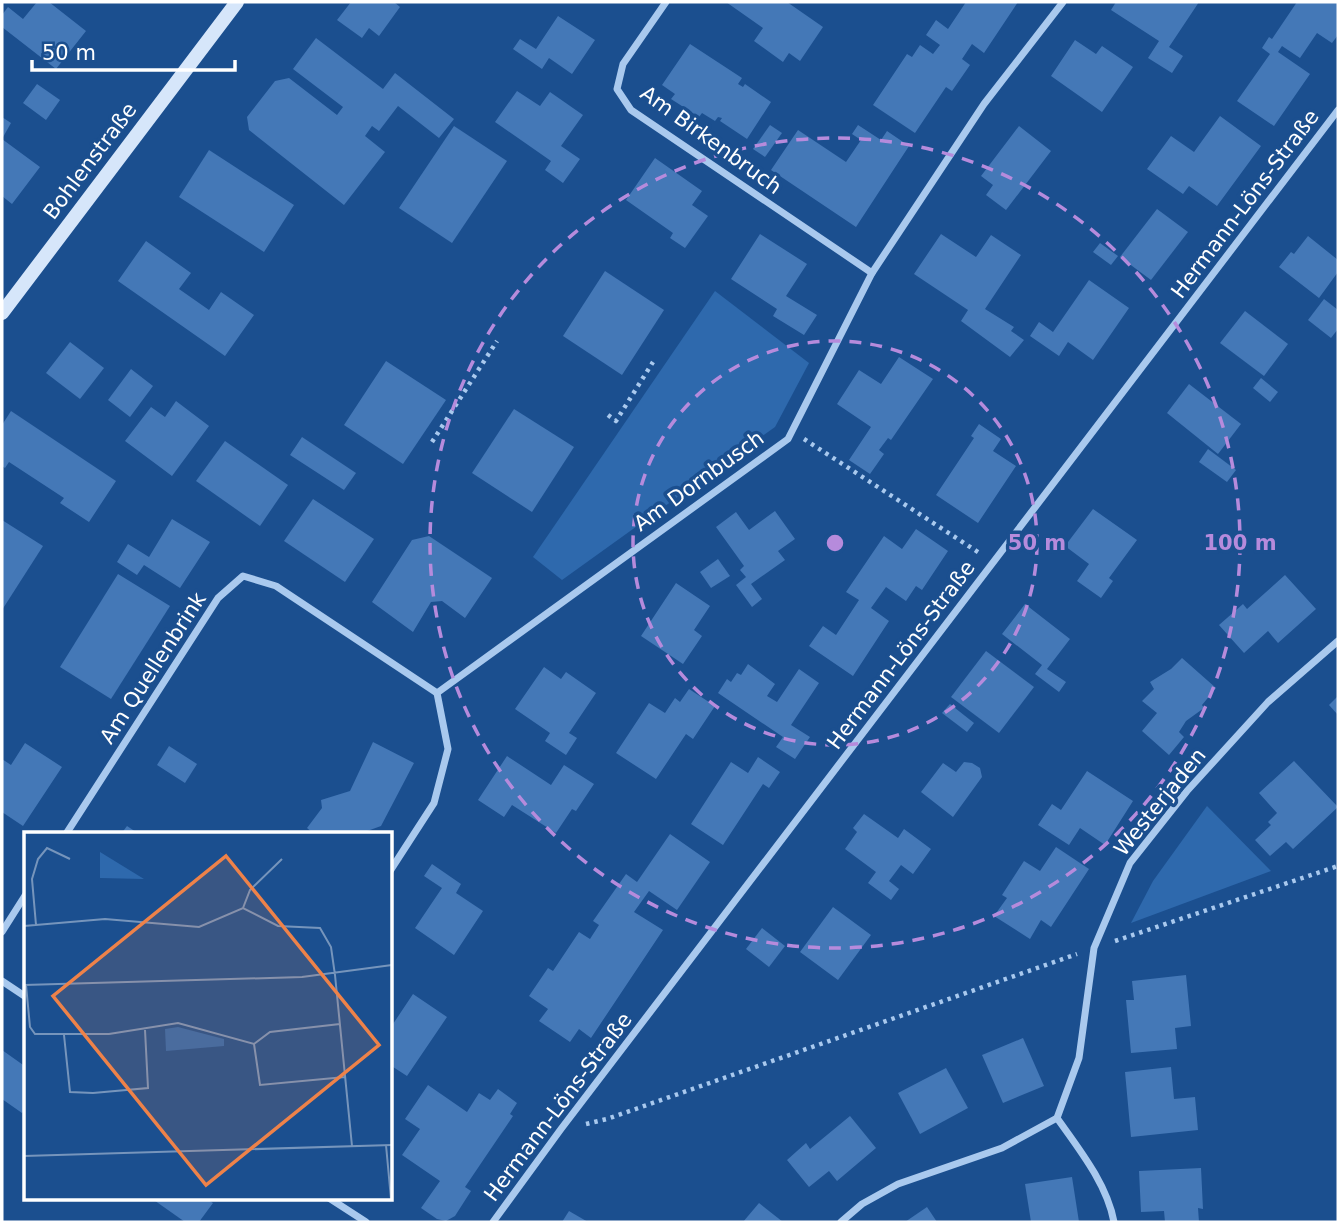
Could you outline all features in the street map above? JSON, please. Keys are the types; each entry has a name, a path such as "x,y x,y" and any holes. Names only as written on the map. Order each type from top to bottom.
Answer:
{"street":[{"name":"Bohlenstraße","path":"2,313 237,2"},
{"name":"Am Birkenbruch","path":"666,2 623,64 617,89 631,110 872,273"},
{"name":"Am Dornbusch","path":"436,693 788,439 872,273 984,104 1063,2"},
{"name":"Hermann-Löns-Straße","path":"493,1222 561,1129 1338,110"},
{"name":"Am Quellenbrink","path":"67,832 218,598 243,576 276,586 436,693"},
{"name":"Westerjaden","path":"1057,1118 1079,1058 1094,948 1130,863 1179,801 1268,702 1338,641"},
{"path":"392,868 434,803 448,749 436,693"},
{"path":"2,932 24,897"},
{"path":"2,981 24,997"},
{"path":"841,1222 862,1204 898,1184 1002,1148 1057,1118 1087,1161 1112,1210 1114,1222"},
{"path":"332,1200 366,1222"}],"path":[{"path":"432,442 497,341"},
{"path":"608,415 616,421 653,362"},
{"path":"792,431 994,562"},
{"path":"561,1129 607,1119 1094,948 1338,866"}],"shaded area":[{"path":"715,291 809,363 775,427 562,580 533,557"},
{"path":"1207,806 1271,871 1131,923 1153,881"}],"building":[{"path":"37,2 49,2 86,31 56,69 2,27 2,15 8,7 23,19"},
{"path":"351,2 394,2 400,7 379,36 369,28 362,38 337,20"},
{"path":"726,2 787,2 823,27 800,61 789,53 783,62 754,41 763,28"},
{"path":"966,2 1018,2 984,53 972,44 962,59 970,65 952,91 946,87 915,133 873,105 907,54 912,57 920,45 933,54 940,45 926,35 936,20 948,29"},
{"path":"1116,2 1199,2 1169,47 1183,56 1172,73 1148,58 1159,41 1111,10"},
{"path":"1297,2 1338,2 1338,35 1332,43 1317,33 1300,58 1282,46 1278,52 1310,74 1274,126 1237,101 1270,54 1262,48 1269,37 1272,39"},
{"path":"558,16 595,40 572,74 549,58 542,69 513,49 520,39 536,49"},
{"path":"316,38 383,89 395,73 454,119 439,138 398,106 379,131 372,126 365,136 385,152 344,205 249,130 247,117 275,81 289,78 337,115 343,107 293,69"},
{"path":"1075,40 1096,54 1102,46 1133,67 1102,112 1051,76"},
{"path":"690,44 742,78 738,84 743,87 745,84 771,102 747,139 720,121 722,118 718,117 715,121 702,113 699,117 671,99 675,94 662,85"},
{"path":"37,84 60,100 46,120 23,103"},
{"path":"517,91 540,106 550,92 583,115 561,146 580,159 563,183 545,170 551,161 495,122"},
{"path":"1220,116 1261,146 1217,206 1189,186 1183,194 1147,169 1171,136 1194,152"},
{"path":"2,117 11,123 2,139"},
{"path":"770,125 782,133 765,157 753,149"},
{"path":"858,125 881,140 887,131 909,146 856,227 771,170 798,130 846,162 861,140 852,134"},
{"path":"454,126 507,161 452,243 399,208"},
{"path":"1019,126 1051,151 1006,210 986,195 993,185 981,176"},
{"path":"2,139 40,167 12,204 2,196"},
{"path":"209,150 294,205 264,252 179,197"},
{"path":"655,158 702,191 692,205 708,216 685,248 670,238 673,233 626,200"},
{"path":"1157,209 1188,232 1151,280 1120,257"},
{"path":"760,234 807,264 786,296 817,315 804,335 773,316 777,309 731,279"},
{"path":"941,234 976,257 991,235 1021,255 985,309 1014,327 1011,331 1024,340 1010,357 961,321 968,310 914,274"},
{"path":"1308,236 1338,260 1338,272 1319,298 1279,267"},
{"path":"146,241 191,273 179,289 209,310 221,292 254,315 225,356 118,281"},
{"path":"1100,243 1118,256 1111,265 1093,252"},
{"path":"605,271 664,310 622,375 563,336"},
{"path":"1089,280 1129,308 1093,360 1068,342 1059,356 1030,336 1039,322 1053,332"},
{"path":"1324,299 1338,310 1338,329 1331,338 1308,320"},
{"path":"1245,311 1288,344 1264,376 1220,343"},
{"path":"70,342 104,368 80,399 46,373"},
{"path":"899,357 933,379 891,440 888,438 879,450 884,454 870,474 849,460 871,427 837,404 859,370 881,384"},
{"path":"386,361 446,400 403,464 344,425"},
{"path":"131,369 153,386 130,417 108,400"},
{"path":"1261,378 1278,392 1270,402 1253,388"},
{"path":"1189,384 1241,424 1218,454 1167,413"},
{"path":"176,401 209,426 172,476 125,441 151,407 165,417"},
{"path":"514,409 574,447 532,512 472,473"},
{"path":"11,411 116,481 89,522 60,503 64,498 9,462 5,468 2,466 2,425"},
{"path":"979,424 1001,439 993,451 1016,466 978,523 936,495 974,438 971,436"},
{"path":"302,437 356,473 344,490 290,455"},
{"path":"225,441 288,485 260,526 196,481"},
{"path":"1208,449 1236,470 1227,482 1199,462"},
{"path":"313,499 374,539 345,582 284,541"},
{"path":"1093,509 1137,540 1109,578 1113,581 1101,598 1077,581 1089,564 1065,546"},
{"path":"775,511 795,539 778,551 785,560 751,584 762,599 752,607 736,585 746,577 740,570 744,566 716,527 736,512 749,530"},
{"path":"172,519 210,542 180,588 144,565 137,575 117,562 128,544 149,557"},
{"path":"2,520 43,546 2,610"},
{"path":"916,529 948,551 922,590 916,586 906,601 886,587 871,608 889,621 853,676 809,646 823,626 836,635 859,600 846,592 884,536 902,549"},
{"path":"429,536 492,578 465,618 442,601 431,602 413,632 372,602 412,540"},
{"path":"718,559 730,576 711,588 700,572"},
{"path":"118,574 170,606 111,699 60,667"},
{"path":"1285,575 1316,609 1278,643 1268,631 1244,653 1219,625 1243,604 1247,609"},
{"path":"676,583 710,606 694,630 702,636 683,664 641,636"},
{"path":"1025,604 1070,639 1047,669 1066,682 1059,692 1035,674 1042,665 1002,634"},
{"path":"986,651 1034,687 999,733 951,697"},
{"path":"1182,658 1216,688 1202,705 1204,708 1186,721 1179,732 1184,737 1169,755 1142,731 1157,713 1142,701 1154,689 1150,682 1171,669"},
{"path":"748,664 775,684 767,696 777,702 799,669 819,683 791,725 810,737 795,759 776,747 783,737 718,693 727,679 731,682 737,673 741,675"},
{"path":"544,667 561,679 566,672 596,693 569,733 577,738 566,755 545,741 550,733 515,709"},
{"path":"689,689 715,706 693,739 686,734 656,779 616,753 649,703 665,713 675,698 680,702"},
{"path":"1338,696 1338,715 1329,705"},
{"path":"950,704 974,723 967,732 942,713"},
{"path":"373,742 414,763 381,826 364,832 312,832 307,828 322,808 321,800 350,791"},
{"path":"25,743 62,767 23,826 2,812 2,759 11,765"},
{"path":"169,746 197,764 185,783 157,765"},
{"path":"507,756 551,785 564,765 594,784 576,811 572,809 556,833 512,805 504,817 478,800"},
{"path":"758,757 780,772 769,788 763,784 723,845 691,824 731,762 748,773"},
{"path":"1294,761 1338,807 1293,849 1286,842 1270,856 1255,840 1271,825 1268,822 1277,813 1259,793"},
{"path":"964,762 980,768 982,777 953,817 921,792 943,763 956,772"},
{"path":"1087,771 1133,801 1105,845 1080,828 1069,845 1038,825 1052,804 1061,810"},
{"path":"864,814 898,838 904,829 931,849 913,874 901,865 889,881 899,889 891,900 868,883 876,872 845,849 857,832 853,828"},
{"path":"127,826 136,832 122,832"},
{"path":"670,834 710,862 677,910 649,891 634,912 663,930 591,1038 579,1029 570,1042 539,1021 548,1009 529,996 548,968 553,971 579,932 590,939 599,925 593,921 626,874 637,882"},
{"path":"1056,847 1089,869 1051,927 1041,920 1030,939 994,916 1007,898 1002,895 1024,861 1040,871"},
{"path":"432,864 461,884 456,893 483,911 454,955 415,928 442,888 424,876"},
{"path":"833,907 871,935 838,980 800,952"},
{"path":"762,928 785,946 769,967 746,949"},
{"path":"1186,975 1191,1026 1175,1028 1177,1049 1131,1053 1126,1000 1134,1000 1132,981"},
{"path":"413,994 447,1017 407,1076 392,1066 393,1024"},
{"path":"1023,1038 1044,1086 1003,1103 982,1055"},
{"path":"2,1050 24,1066 24,1110 22,1113 2,1099"},
{"path":"1171,1067 1174,1099 1195,1097 1198,1130 1131,1137 1125,1072"},
{"path":"946,1068 968,1108 920,1134 898,1093"},
{"path":"428,1085 467,1112 479,1093 490,1100 498,1089 517,1103 510,1114 513,1116 465,1187 471,1191 455,1216 446,1221 437,1219 421,1208 440,1181 402,1155 420,1129 405,1119"},
{"path":"850,1116 876,1148 837,1181 829,1171 809,1187 787,1160 806,1143 810,1149"},
{"path":"1201,1168 1203,1209 1198,1208 1199,1222 1165,1222 1164,1211 1141,1212 1139,1171"},
{"path":"1072,1177 1079,1222 1031,1222 1025,1184"},
{"path":"154,1200 208,1200 213,1203 199,1222 185,1222"},
{"path":"759,1203 783,1222 743,1222"},
{"path":"927,1207 937,1222 905,1222"},
{"path":"569,1211 588,1222 562,1222"}]}
